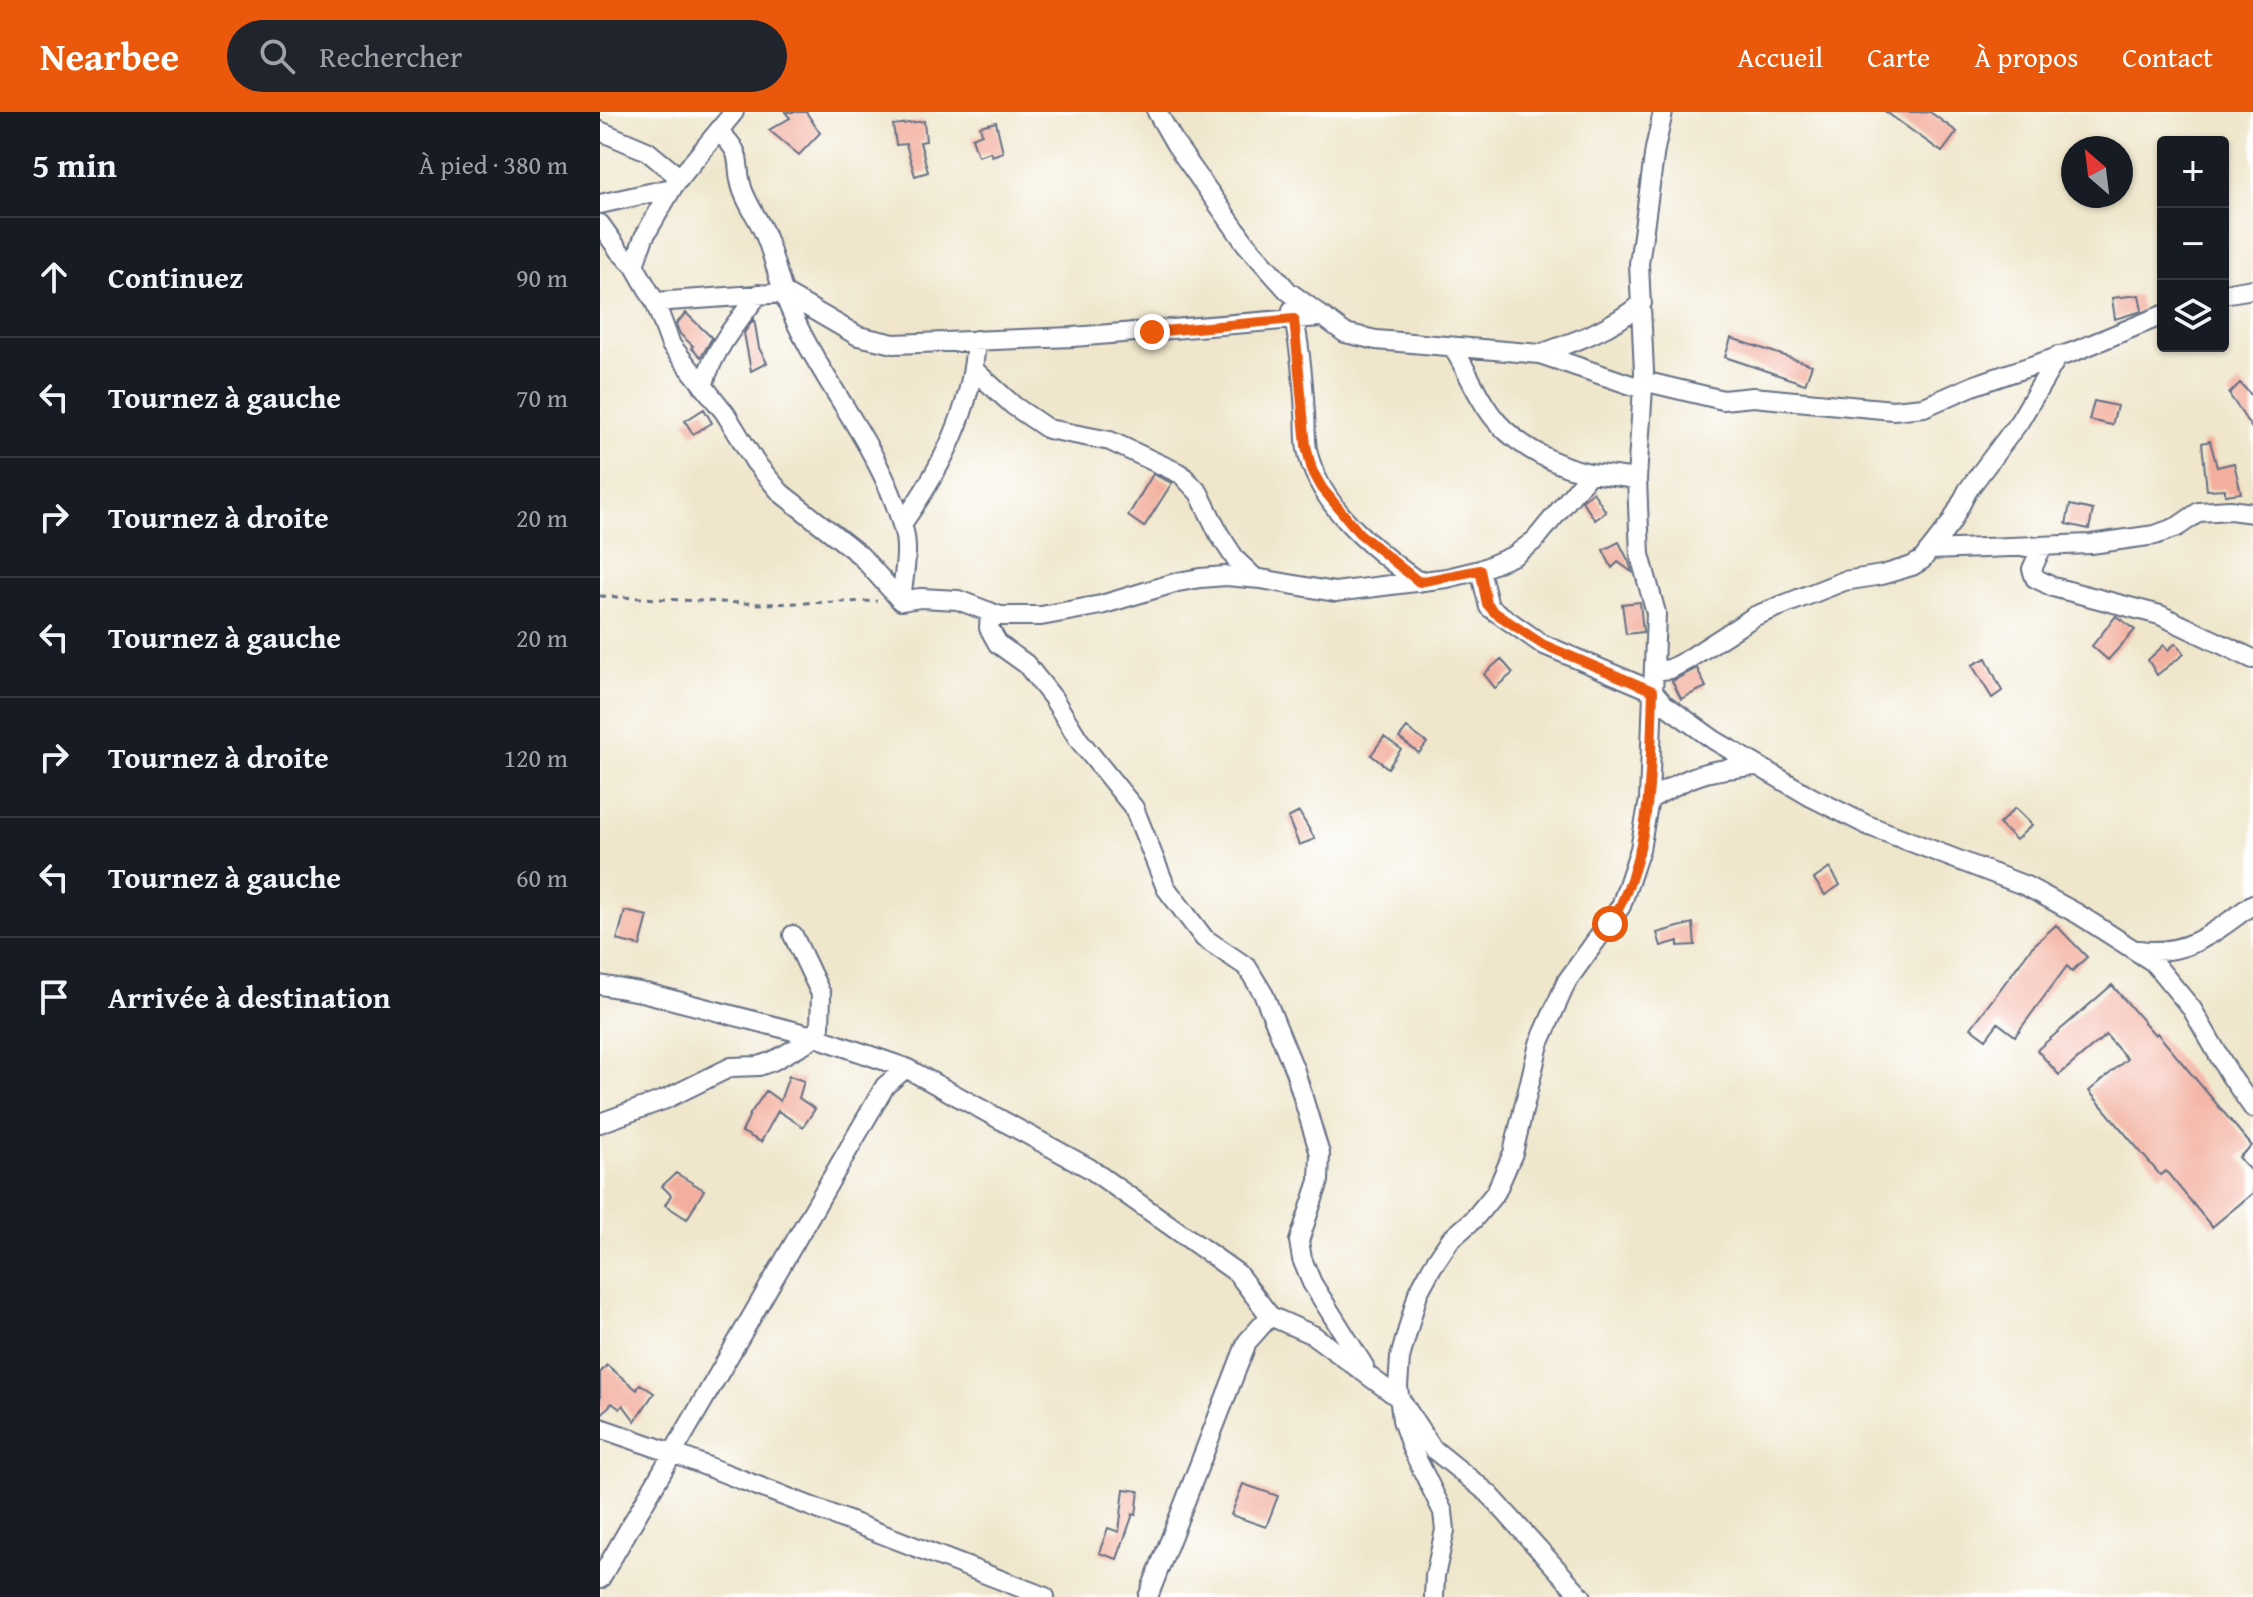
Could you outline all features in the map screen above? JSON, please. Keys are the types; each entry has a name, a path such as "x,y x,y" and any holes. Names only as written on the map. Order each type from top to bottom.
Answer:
{"street":[{"path":"634,265 644,237 676,183 734,112"},
{"path":"1157,112 1176,145 1246,244 1288,291 1320,317 1345,333 1360,338 1540,354 1643,385 1723,400 1753,397 1893,410 1934,405 1975,385 2157,317"},
{"path":"1434,1597 1435,1576 1445,1530 1443,1512 1412,1449 1402,1420 1400,1358 1418,1293 1450,1240 1473,1220 1496,1192 1513,1153 1539,1044 1567,981 1621,906 1640,849 1649,800 1656,613 1640,555 1637,479 1643,385 1641,245 1663,112"},
{"path":"600,131 647,151 676,183"},
{"path":"719,132 737,153 740,183 765,234 801,333 867,439 902,524 905,547 901,601"},
{"path":"600,204 676,183"},
{"path":"600,224 620,252 634,265 655,302 671,345 725,413 755,462 781,493 860,555 901,601"},
{"path":"2229,293 2253,289"},
{"path":"1288,291 1294,319 1306,446 1312,470 1322,488 1359,533 1419,582"},
{"path":"655,302 784,293 858,336 894,344 1152,332 1320,317"},
{"path":"703,386 709,365 723,339 759,294"},
{"path":"1540,354 1596,333 1622,319 1642,303"},
{"path":"902,524 938,467 966,406 974,370 976,340"},
{"path":"1453,348 1499,424 1533,449 1571,469 1637,479"},
{"path":"1654,671 1670,669 1687,660 1755,616 1844,581 1912,566 1922,560 1951,523 1968,490 2019,422 2058,356"},
{"path":"974,370 1014,406 1048,429 1110,441 1181,474 1199,493 1236,560 1255,578"},
{"path":"901,601 920,598 958,600 1000,616 1046,616 1101,605 1178,582 1226,576 1335,592 1419,582 1480,570 1515,555 1535,540 1590,473"},
{"path":"1930,550 2091,544 2155,535 2177,527 2199,512 2230,510 2253,513"},
{"path":"2042,547 2032,569 2038,580 2053,587 2160,615 2253,659"},
{"path":"1480,570 1487,604 1542,644 1653,691 1664,704 1714,740 1867,825 2026,886 2153,962 2192,1009 2253,1108"},
{"path":"990,612 989,628 998,644 1026,664 1053,698 1079,740 1134,808 1166,888 1204,938 1247,967 1264,995 1295,1071 1320,1154 1319,1181 1299,1241 1304,1268 1353,1349 1376,1380"},
{"path":"1649,800 1716,768 1758,766"},
{"path":"2135,950 2178,950 2210,934 2253,904"},
{"path":"600,1123 666,1099 731,1067 759,1066 773,1061 813,1036 820,1027 821,994 793,935"},
{"path":"600,985 646,993 813,1036 906,1068 1089,1168 1237,1273 1270,1316 1313,1335 1400,1399 1432,1448 1489,1494 1582,1597"},
{"path":"600,1579 885,1086 906,1068"},
{"path":"1148,1597 1247,1342 1270,1316"},
{"path":"600,1428 673,1453 1045,1597"}],"path":[{"path":"600,596 762,604 901,601"}],"building":[{"path":"785,112 806,112 820,133 799,155 769,130 790,118"},
{"path":"1886,112 1930,112 1957,132 1942,152"},
{"path":"924,121 926,141 920,142 928,172 915,176 906,144 896,145 893,125"},
{"path":"996,122 1003,152 978,156 972,138 982,134 980,126"},
{"path":"2139,295 2142,311 2115,319 2112,298"},
{"path":"686,313 712,338 701,357 680,334 676,324"},
{"path":"754,319 759,348 767,363 751,371 744,333"},
{"path":"1731,338 1812,365 1805,384 1725,357"},
{"path":"2240,383 2253,397 2253,430 2229,394"},
{"path":"2094,401 2117,406 2112,425 2089,420"},
{"path":"704,409 712,423 693,434 685,421"},
{"path":"2210,441 2217,467 2234,463 2241,493 2225,495 2225,489 2207,490 2202,443"},
{"path":"1153,474 1172,483 1144,527 1128,516"},
{"path":"1593,492 1606,512 1595,520 1582,501"},
{"path":"2070,505 2093,510 2089,529 2066,524"},
{"path":"1619,542 1632,572 1618,562 1612,568 1603,550"},
{"path":"1640,602 1643,632 1626,634 1622,604"},
{"path":"2116,616 2135,630 2108,660 2092,646"},
{"path":"2176,643 2184,654 2157,675 2148,660 2164,645 2168,650"},
{"path":"1986,658 2002,691 1992,698 1972,665"},
{"path":"1501,659 1513,673 1495,688 1484,674"},
{"path":"1697,668 1706,687 1681,699 1672,681"},
{"path":"1407,728 1427,743 1419,753 1399,738"},
{"path":"1384,737 1401,749 1388,768 1371,755"},
{"path":"2015,808 2032,825 2016,840 1999,824"},
{"path":"1299,812 1315,839 1299,845 1288,818"},
{"path":"1830,868 1840,885 1825,895 1814,879"},
{"path":"625,911 648,916 640,946 617,940"},
{"path":"1693,923 1695,945 1678,946 1678,941 1661,946 1657,933"},
{"path":"2056,925 2087,957 2072,971 2067,966 2015,1036 1998,1023 1986,1039 1971,1028 2032,947"},
{"path":"2112,985 2155,1035 2157,1033 2252,1146 2239,1157 2253,1174 2253,1193 2212,1227 2166,1171 2160,1175 2089,1091 2127,1059 2106,1035 2059,1075 2037,1050"},
{"path":"789,1076 804,1081 799,1098 815,1109 803,1127 778,1111 761,1142 742,1132 766,1091 780,1101"},
{"path":"676,1173 704,1190 687,1219 665,1205 671,1195 662,1186"},
{"path":"607,1365 637,1390 640,1384 654,1393 635,1421 623,1405 620,1409 612,1403 600,1416 600,1373"},
{"path":"1243,1484 1278,1496 1266,1527 1231,1515"},
{"path":"1124,1489 1139,1491 1136,1515 1133,1514 1117,1559 1099,1553 1108,1528 1119,1532"}],"route":[{"path":"1152,332 1294,319 1306,446 1312,470 1322,488 1359,533 1388,560 1419,582 1480,570 1487,604 1494,612 1542,644 1653,691 1649,800 1640,849 1630,886 1610,924"}]}
